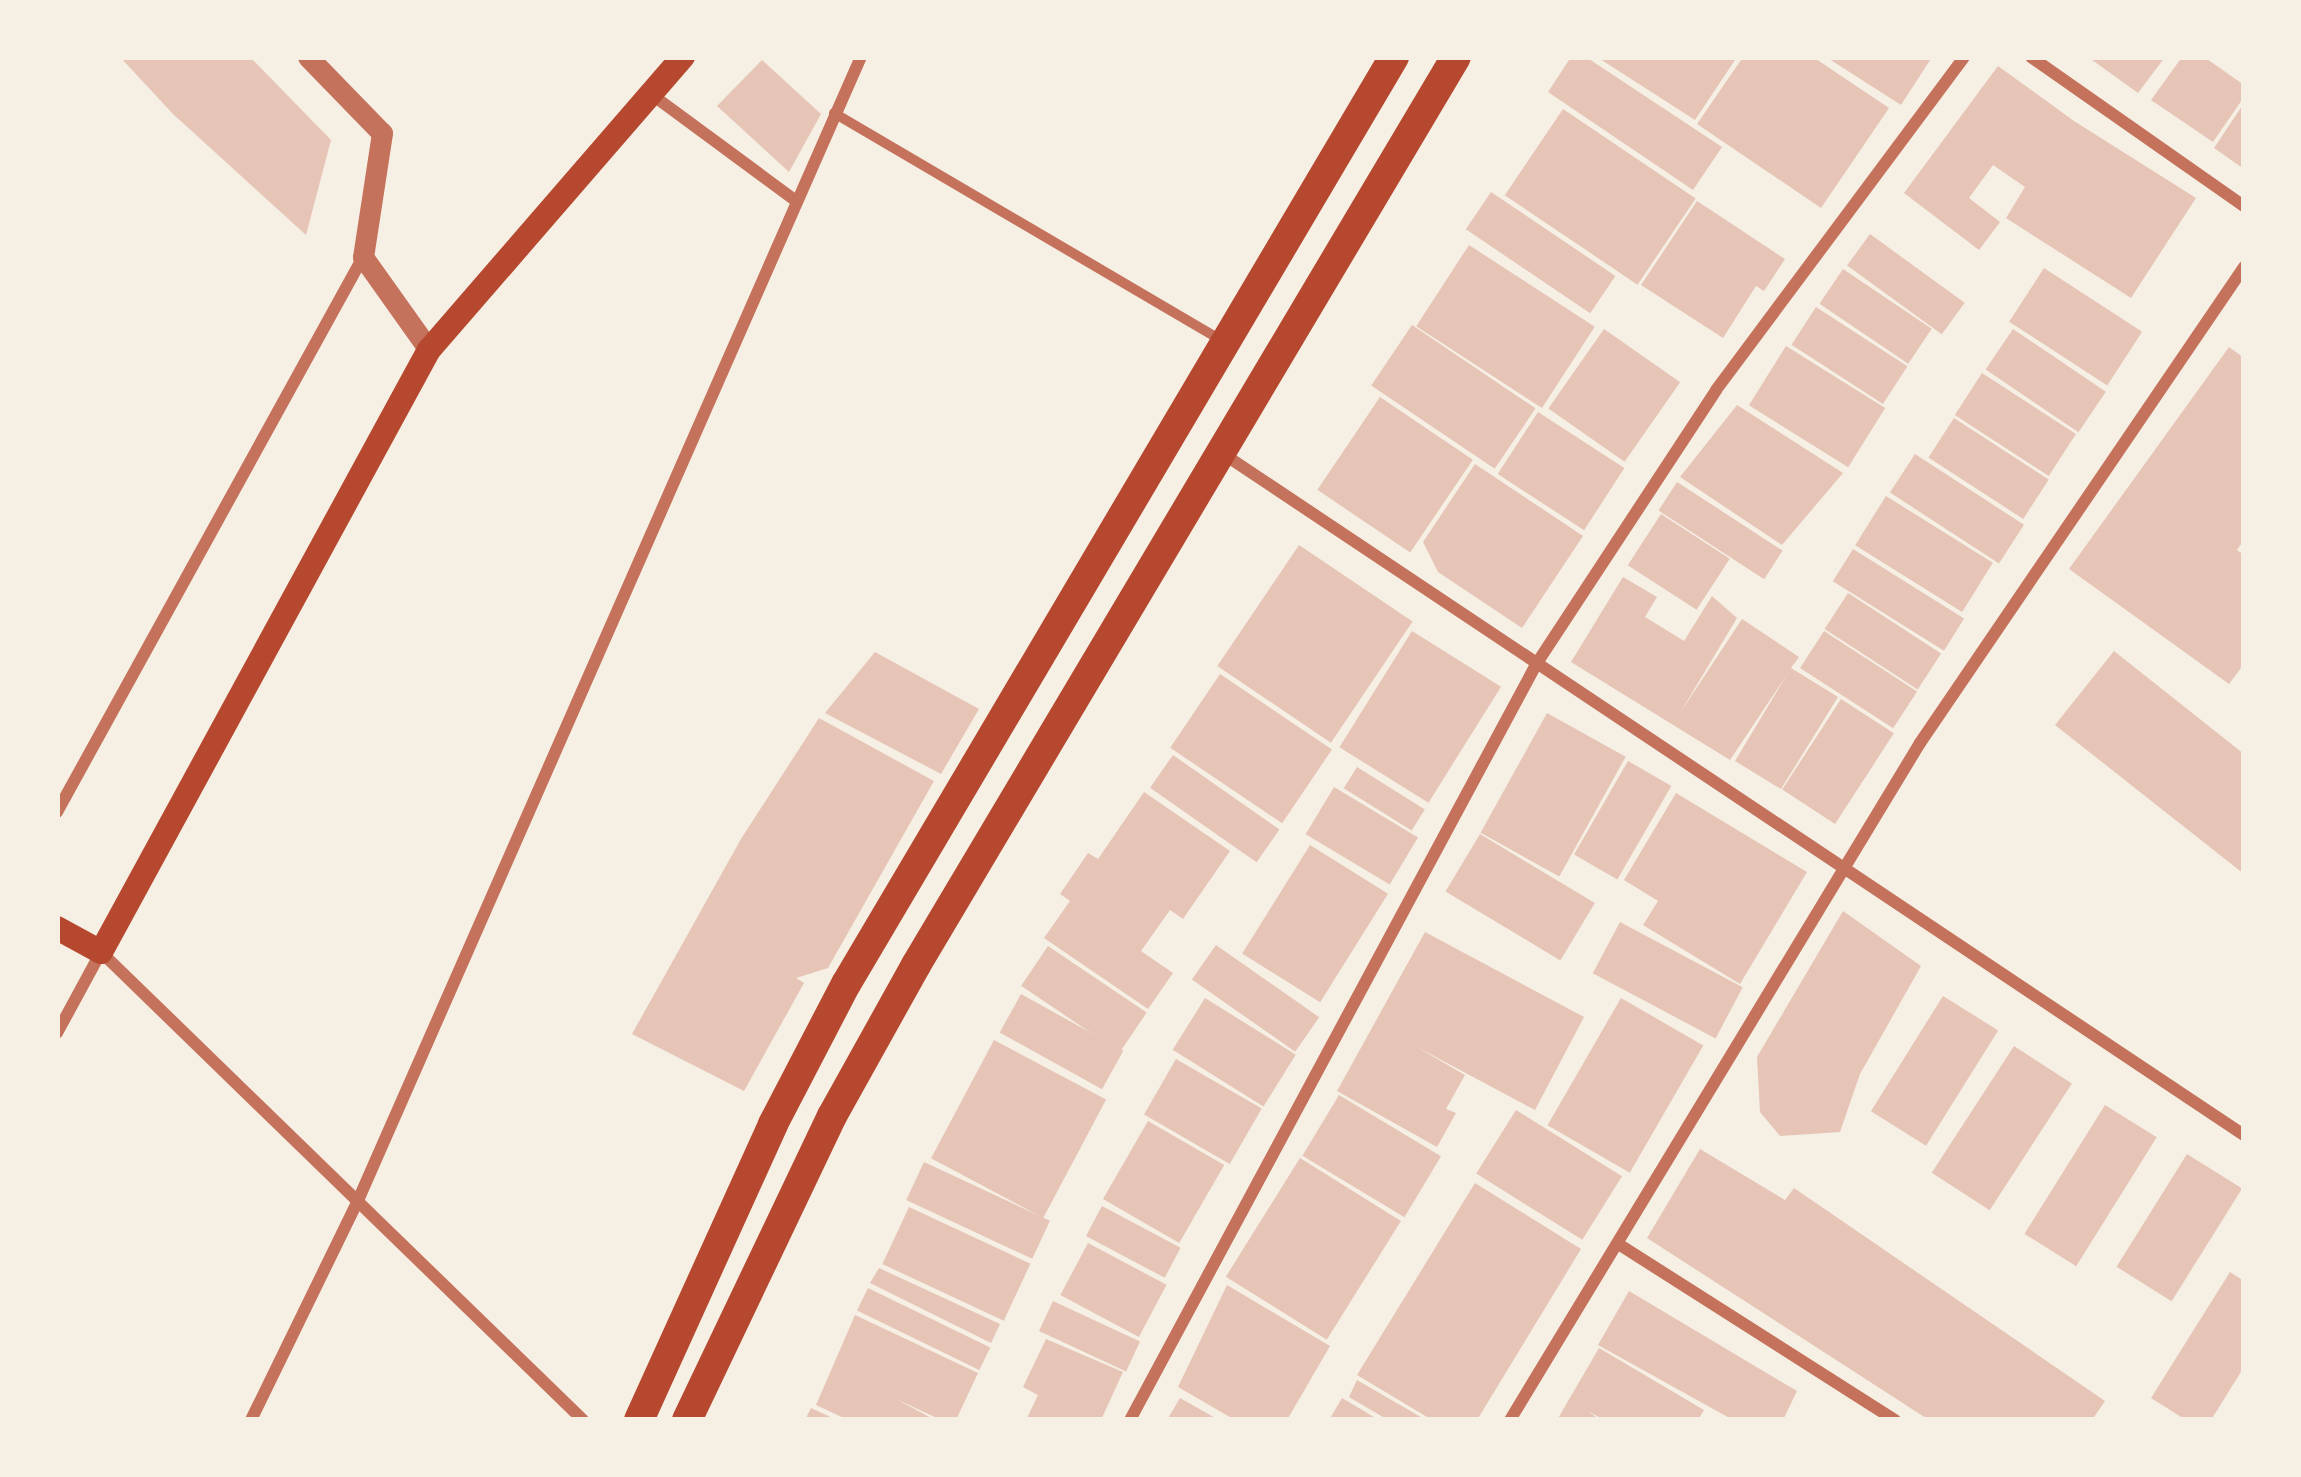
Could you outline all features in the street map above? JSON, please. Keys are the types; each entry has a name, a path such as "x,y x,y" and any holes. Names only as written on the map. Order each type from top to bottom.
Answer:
{"main road":[{"path":"57,928 101,952 429,350 683,57"},
{"path":"639,1420 773,1124 846,984 1394,57"},
{"path":"687,1420 832,1116 1219,450 1456,57"}],"street":[{"path":"57,812 363,257 382,133 308,57"},
{"path":"251,1420 356,1205 861,57"},
{"path":"1130,1420 1537,663 1715,390 1964,57"},
{"path":"2031,57 2244,206"},
{"path":"651,94 795,200"},
{"path":"834,113 1224,342"},
{"path":"363,257 429,350"},
{"path":"1510,1420 1920,743 2244,267"},
{"path":"1219,450 2244,1135"},
{"path":"57,1033 101,952 356,1205 583,1420"},
{"path":"1620,1245 1895,1420"}],"building":[{"path":"120,57 250,57 331,140 306,235 173,114"},
{"path":"1571,57 1586,57 1722,147 1693,190 1548,92"},
{"path":"1597,57 1737,57 1695,120"},
{"path":"1743,57 1813,57 1889,108 1821,208 1697,124"},
{"path":"1826,57 1932,57 1901,105"},
{"path":"2088,57 2165,57 2138,93"},
{"path":"2182,57 2204,57 2244,85 2244,97 2213,142 2151,100"},
{"path":"762,60 821,114 789,172 717,106"},
{"path":"1998,66 2074,121 2196,198 2131,298 2006,218 2025,187 1993,165 1969,198 2000,222 1979,250 1904,193"},
{"path":"2244,103 2244,169 2214,148"},
{"path":"1563,109 1696,198 1637,285 1505,195"},
{"path":"1491,192 1615,276 1590,313 1466,229"},
{"path":"1697,201 1785,259 1764,291 1756,286 1723,338 1641,285"},
{"path":"1870,234 1965,303 1942,334 1847,266"},
{"path":"1469,245 1595,327 1542,408 1416,326"},
{"path":"2044,268 2142,332 2107,385 2009,322"},
{"path":"1843,269 1932,329 1908,364 1820,304"},
{"path":"1816,307 1907,366 1883,404 1791,345"},
{"path":"1412,325 1536,408 1495,469 1371,386"},
{"path":"1604,329 1680,382 1625,462 1548,408"},
{"path":"2013,329 2106,392 2078,432 1986,370"},
{"path":"1786,346 1885,408 1848,467 1749,405"},
{"path":"2229,347 2244,358 2244,540 2237,550 2244,555 2244,664 2229,684 2069,569"},
{"path":"1982,373 2076,434 2049,476 1955,415"},
{"path":"1380,397 1473,460 1410,552 1317,490"},
{"path":"1737,405 1843,473 1782,545 1680,477"},
{"path":"1538,412 1624,468 1584,530 1498,474"},
{"path":"1954,418 2049,480 2023,519 1928,457"},
{"path":"1915,454 2024,525 1999,563 1890,493"},
{"path":"1475,464 1583,536 1522,628 1438,572 1423,542"},
{"path":"1677,482 1783,551 1764,579 1658,511"},
{"path":"1886,496 1993,563 1962,612 1855,545"},
{"path":"1661,514 1730,559 1697,610 1628,565"},
{"path":"1299,545 1413,622 1331,743 1217,666"},
{"path":"1853,549 1964,618 1944,651 1833,581"},
{"path":"1623,577 1657,597 1645,617 1684,641 1712,596 1737,618 1680,713 1742,619 1799,657 1791,668 1838,697 1781,789 1735,761 1788,673 1730,760 1571,662"},
{"path":"1848,593 1941,653 1918,690 1825,629"},
{"path":"1412,631 1501,687 1428,803 1339,747"},
{"path":"1824,631 1917,691 1893,728 1800,668"},
{"path":"2114,651 2244,754 2244,874 2055,725"},
{"path":"875,652 979,709 941,774 825,713"},
{"path":"1220,674 1332,749 1282,823 1170,748"},
{"path":"1841,699 1894,733 1835,824 1782,790"},
{"path":"1547,713 1626,757 1559,876 1481,833"},
{"path":"819,718 934,781 828,968 796,978 804,983 744,1091 632,1034 741,839"},
{"path":"1173,755 1279,830 1257,862 1150,788"},
{"path":"1628,761 1671,786 1617,880 1574,855"},
{"path":"1357,767 1425,809 1412,831 1344,788"},
{"path":"1334,787 1418,837 1390,885 1306,834"},
{"path":"1144,792 1230,851 1183,919 1170,910 1141,951 1173,973 1148,1009 1044,938 1070,901 1060,894 1088,853 1098,859"},
{"path":"1676,793 1807,872 1740,984 1643,925 1658,901 1624,880"},
{"path":"1480,834 1595,903 1560,960 1445,891"},
{"path":"1310,845 1388,894 1320,1002 1242,954"},
{"path":"1843,911 1921,966 1860,1074 1840,1132 1780,1136 1760,1112 1757,1057"},
{"path":"1620,922 1743,987 1716,1038 1593,973"},
{"path":"1425,932 1584,1017 1535,1110 1415,1046 1465,1075 1446,1109 1456,1113 1437,1147 1337,1091"},
{"path":"1216,945 1319,1017 1295,1052 1192,979"},
{"path":"1048,946 1147,1013 1120,1052 1021,986"},
{"path":"1021,994 1123,1051 1102,1089 1000,1032"},
{"path":"1943,996 1998,1030 1926,1146 1871,1111"},
{"path":"1205,998 1296,1055 1263,1106 1173,1050"},
{"path":"1621,998 1703,1046 1630,1173 1548,1125"},
{"path":"994,1040 1106,1100 1043,1218 931,1158"},
{"path":"2014,1046 2072,1084 1990,1210 1932,1173"},
{"path":"1176,1059 1262,1108 1230,1164 1144,1114"},
{"path":"1339,1095 1441,1156 1404,1217 1302,1156"},
{"path":"2105,1105 2157,1137 2076,1266 2024,1234"},
{"path":"1516,1110 1622,1176 1582,1240 1476,1174"},
{"path":"1148,1121 1224,1165 1179,1243 1103,1199"},
{"path":"1700,1149 1785,1200 1794,1188 2105,1401 2092,1420 1929,1420 1647,1238"},
{"path":"2187,1154 2242,1188 2172,1301 2117,1267"},
{"path":"1300,1158 1401,1221 1327,1340 1226,1277"},
{"path":"924,1162 1050,1221 1032,1259 906,1200"},
{"path":"1475,1183 1581,1249 1477,1420 1432,1420 1357,1375"},
{"path":"1102,1206 1181,1248 1165,1278 1086,1236"},
{"path":"909,1207 1030,1264 1004,1321 882,1264"},
{"path":"1088,1243 1167,1285 1139,1337 1060,1295"},
{"path":"879,1268 1000,1324 991,1343 870,1283"},
{"path":"2230,1272 2244,1281 2244,1367 2211,1420 2186,1420 2151,1398"},
{"path":"1227,1285 1330,1346 1287,1420 1235,1420 1178,1387"},
{"path":"868,1288 990,1348 979,1370 857,1310"},
{"path":"1629,1291 1797,1391 1783,1420 1733,1420 1598,1345"},
{"path":"1053,1301 1140,1342 1126,1371 1039,1331"},
{"path":"855,1315 978,1373 956,1420 941,1420 896,1399 935,1420 848,1420 816,1405"},
{"path":"1046,1339 1123,1372 1101,1420 1026,1420 1038,1395 1023,1387"},
{"path":"1599,1348 1704,1410 1698,1420 1604,1420 1588,1411 1600,1420 1557,1420"},
{"path":"1357,1380 1426,1420 1388,1420 1349,1397"},
{"path":"1180,1398 1219,1420 1167,1420"},
{"path":"1342,1398 1379,1420 1329,1420"},
{"path":"811,1408 837,1420 805,1420"}]}
